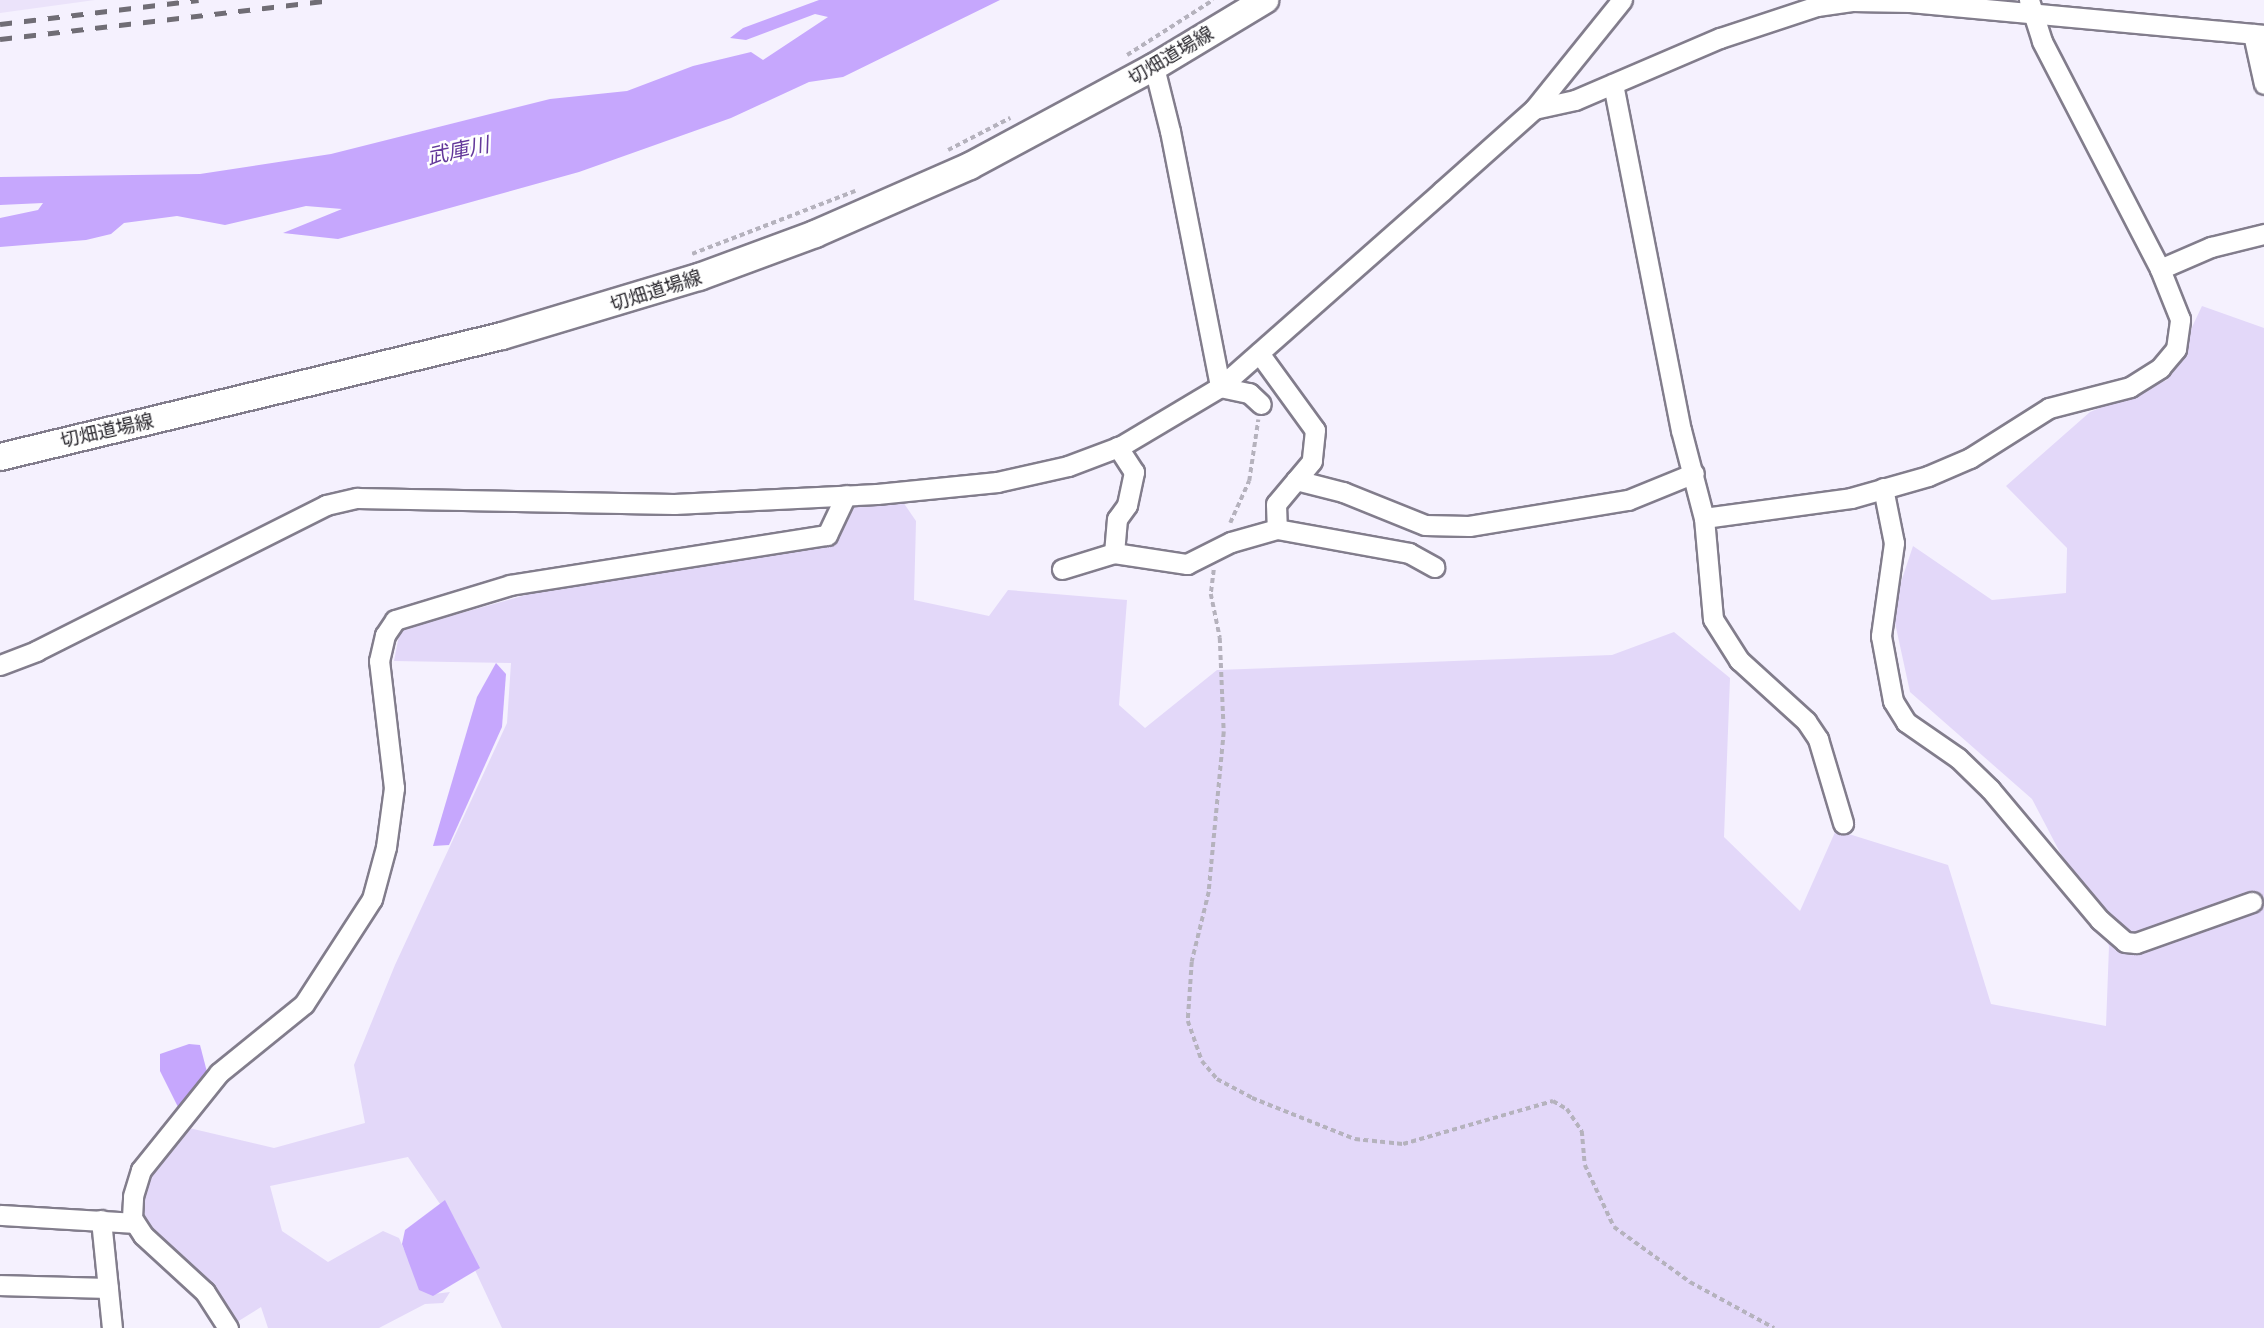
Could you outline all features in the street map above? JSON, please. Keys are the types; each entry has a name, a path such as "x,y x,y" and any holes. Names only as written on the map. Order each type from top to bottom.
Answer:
{"main road":[{"name":"切畑道場線","path":"0,457 502,336 687,281 816,234 970,166 1154,67 1265,0"}],"street":[{"path":"0,665 36,652 326,505 358,498 674,504 846,495 997,482 1068,466 1118,447 1220,387 1259,353 1534,109 1622,0"},
{"path":"1534,109 1575,100 1720,38 1817,6 1910,2 2031,6 2259,35 2264,84"},
{"path":"1704,518 1851,498 1970,458 2049,408 2109,396 2160,368 2176,349 2180,319 2160,269 2042,41 2031,6"},
{"path":"1154,67 1171,131 1220,387"},
{"path":"1613,84 1681,430 1704,518 1713,620 1739,660 1806,721 1818,739 1843,823"},
{"path":"2160,269 2211,247 2264,234"},
{"path":"1259,353 1315,430 1312,461 1296,480 1283,489 1276,504 1276,529"},
{"path":"1220,387 1249,393 1261,404"},
{"path":"1114,553 1117,519 1130,497 1134,472 1118,447"},
{"path":"1296,480 1343,492 1424,525 1469,526 1628,500 1694,473"},
{"path":"1883,488 1894,543 1881,636 1893,701 1906,722 1958,758 1990,789 2125,942 2136,943 2252,902"},
{"path":"135,1223 133,1195 141,1170 219,1073 304,1004 372,899 386,847 394,788 379,661 385,635 396,620 510,585 827,535 846,495"},
{"path":"1062,569 1114,553 1187,564 1231,542 1276,529 1409,553 1434,567"},
{"path":"0,1216 135,1223 205,1292 229,1328"},
{"path":"101,1220 112,1328"},
{"path":"0,1285 108,1288"}],"path":[{"path":"1124,57 1213,0"},
{"path":"939,155 1020,112"},
{"path":"690,255 863,187"},
{"path":"1227,531 1249,481 1261,404"},
{"path":"1215,556 1212,594 1220,638 1224,732 1209,892 1192,962 1188,1021 1202,1061 1217,1079 1252,1098 1355,1139 1403,1144 1553,1101 1567,1109 1582,1131 1585,1165 1614,1227 1690,1282 1774,1328"}],"shaded area":[{"path":"0,0 95,0 0,13"},
{"path":"2202,306 2264,328 2264,1328 502,1328 453,1223 408,1157 270,1186 282,1231 328,1262 383,1231 399,1238 421,1288 434,1294 450,1292 443,1303 425,1304 379,1328 268,1328 261,1307 237,1322 143,1221 143,1186 185,1127 274,1148 365,1123 354,1065 395,965 507,723 511,663 394,661 400,630 555,587 830,542 854,505 903,502 916,521 914,600 989,616 1008,590 1127,600 1119,705 1145,728 1217,670 1612,655 1674,632 1730,678 1724,837 1800,911 1836,830 1948,865 1991,1004 2106,1026 2109,946 2032,799 1910,692 1892,609 1913,546 1992,600 2066,593 2067,548 2006,486 2090,412 2167,380"}],"water":[{"name":"武庫川","path":"819,0 1000,0 843,77 809,82 731,118 579,172 338,239 283,233 342,209 306,206 225,225 177,216 124,223 111,234 86,240 0,247 0,218 38,210 43,203 0,205 0,177 200,174 331,154 550,99 627,91 693,66 751,52 763,60 828,17 815,14 746,40 730,38 743,28"},
{"path":"496,663 506,674 502,727 449,845 433,846 477,697"},
{"path":"189,1044 200,1045 207,1072 179,1109 160,1071 160,1054"},
{"path":"445,1200 480,1268 433,1296 419,1290 402,1244 405,1230"}],"railway":[{"path":"0,24 199,0"},
{"path":"0,39 330,0"}]}
